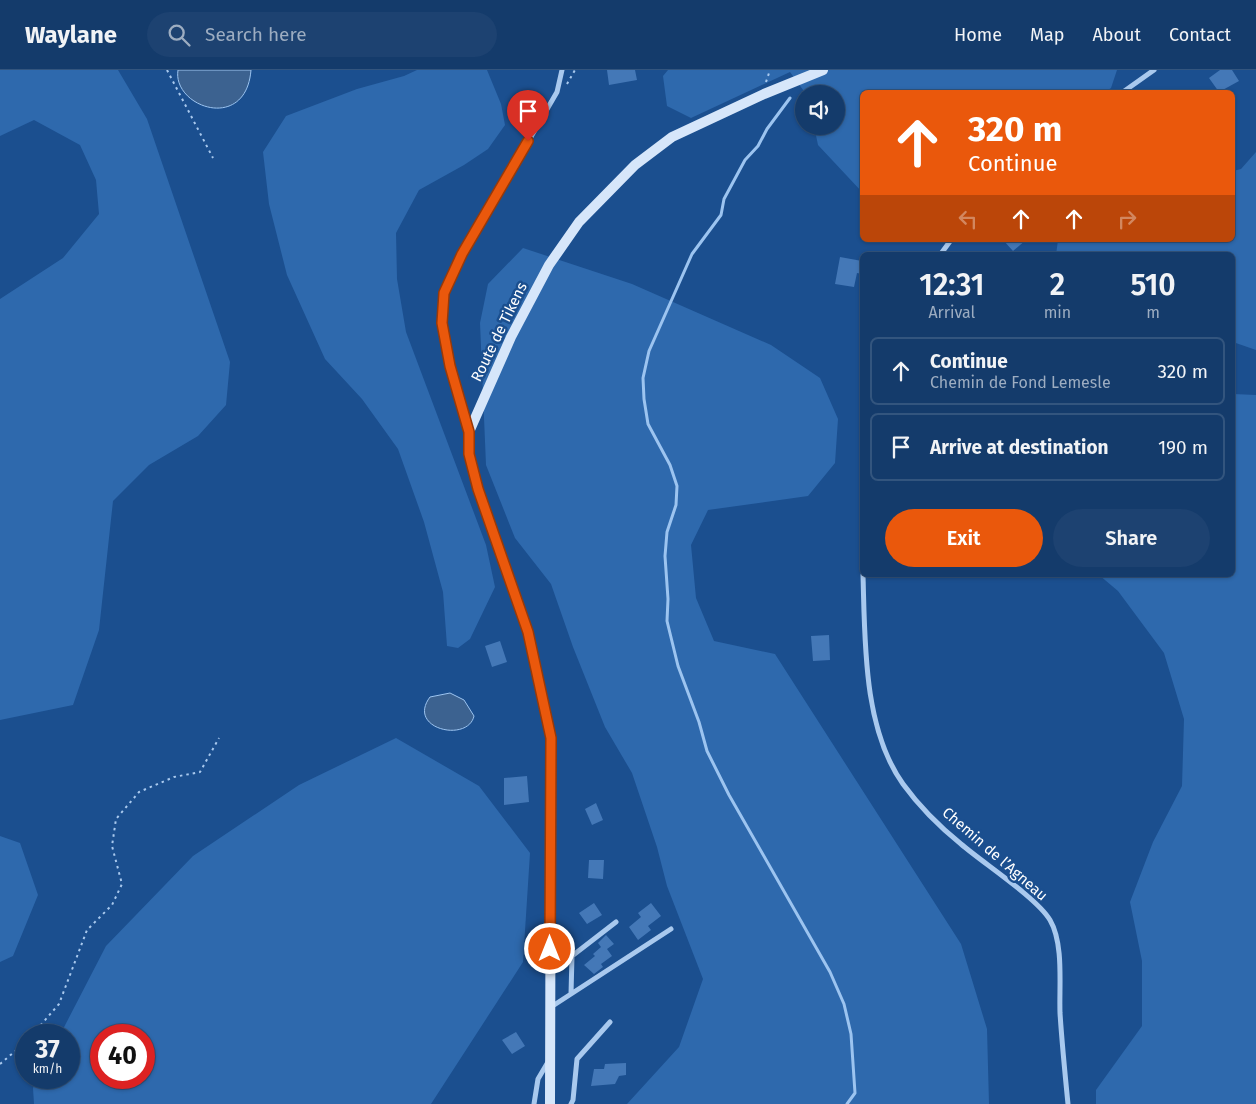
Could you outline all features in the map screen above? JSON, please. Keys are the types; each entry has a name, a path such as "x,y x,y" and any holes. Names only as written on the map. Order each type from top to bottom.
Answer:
{"street":[{"path":"469,432 450,366 442,323 444,293 462,254 557,92 562,70"},
{"name":"Route de Tikens","path":"550,1104 551,738 528,632 478,489 469,454 469,432 511,337 549,266 579,222 635,165 672,137 764,94 823,70"},
{"path":"1126,90 1154,70"},
{"name":"Chemin de l’Agneau","path":"863,577 865,653 873,705 885,748 903,784 932,818 1037,905 1050,920 1058,940 1060,1014 1068,1104"},
{"path":"571,994 572,956 616,922"},
{"path":"550,1007 671,929"},
{"path":"571,1104 577,1059 610,1022"},
{"path":"534,1104 538,1079 550,1057"}],"path":[{"path":"167,70 213,158"},
{"path":"42,1024 59,1004 87,930 112,905 122,884 112,846 116,819 139,792 174,778 200,772 218,738"},
{"path":"0,1064 15,1051"}],"shaded area":[{"path":"0,70 118,70 147,119 230,362 226,405 198,436 149,465 113,501 99,630 73,705 0,720 0,299 63,258 99,214 96,180 80,145 34,120 0,136"},
{"path":"178,70 251,70 246,90 237,102 224,107 210,108 197,103 186,94 179,83"},
{"path":"417,70 487,70 501,104 505,125 488,149 419,190 396,233 397,279 406,332 486,545 495,587 470,639 458,648 447,646 443,592 424,522 398,449 362,399 325,359 287,275 269,204 263,152 286,116 357,89 404,76"},
{"path":"668,70 1117,70 1111,88 1108,90 860,90 860,190 818,145 816,135 845,135 845,85 799,85 790,72 691,118 667,106 663,76"},
{"path":"1256,152 1256,350 1235,343 1235,252 1056,252 1058,242 1235,242 1235,170 1241,169"},
{"path":"523,248 632,284 771,345 820,378 838,419 835,463 808,496 708,510 691,545 696,598 714,641 775,654 961,944 987,1029 989,1104 627,1104 679,1047 703,979 667,886 657,847 632,773 605,727 573,647 551,584 515,538 486,465 480,323 488,284"},
{"path":"1235,394 1256,395 1256,1104 1096,1104 1096,1090 1142,1026 1142,961 1130,902 1153,842 1182,786 1184,719 1164,653 1118,591 1101,577 1235,577"},
{"path":"450,693 464,700 474,716 469,724 461,729 441,729 432,724 426,717 425,708 430,697"},
{"path":"396,738 479,786 530,853 523,962 431,1104 34,1104 33,1089 80,1089 80,1024 66,1024 106,946 193,856 299,785"},
{"path":"0,836 20,843 38,895 13,956 0,962"}],"building":[{"path":"607,70 635,70 637,80 609,85"},
{"path":"1220,70 1232,70 1239,81 1223,90 1218,90 1209,78"},
{"path":"1005,242 1024,242 1013,251"},
{"path":"840,257 860,261 860,274 857,273 854,287 835,284"},
{"path":"829,635 830,660 813,661 811,636"},
{"path":"500,641 507,662 492,667 485,646"},
{"path":"527,776 529,802 504,805 504,778"},
{"path":"596,803 603,820 592,825 585,809"},
{"path":"589,860 604,860 603,879 588,878"},
{"path":"594,903 602,915 587,924 579,913"},
{"path":"651,903 661,916 648,926 651,930 638,940 629,927 641,917 638,913"},
{"path":"606,935 614,944 607,949 612,956 601,964 603,967 594,974 584,965 595,956 593,954 601,947 598,943"},
{"path":"516,1032 525,1046 512,1054 502,1040"},
{"path":"626,1063 626,1075 619,1076 615,1084 591,1086 594,1069 604,1069 605,1064"}],"waterway":[{"path":"790,98 767,129 758,146 745,160 724,199 721,215 692,254 649,351 643,378 644,399 648,424 670,465 677,486 676,505 667,532 665,556 668,599 667,621 678,666 699,722 707,751 729,795 830,972 844,1004 851,1034 855,1093 847,1104"}],"route":[{"path":"528,141 462,254 444,293 442,323 450,366 469,432 469,454 478,489 528,632 551,738 550,949"}]}
